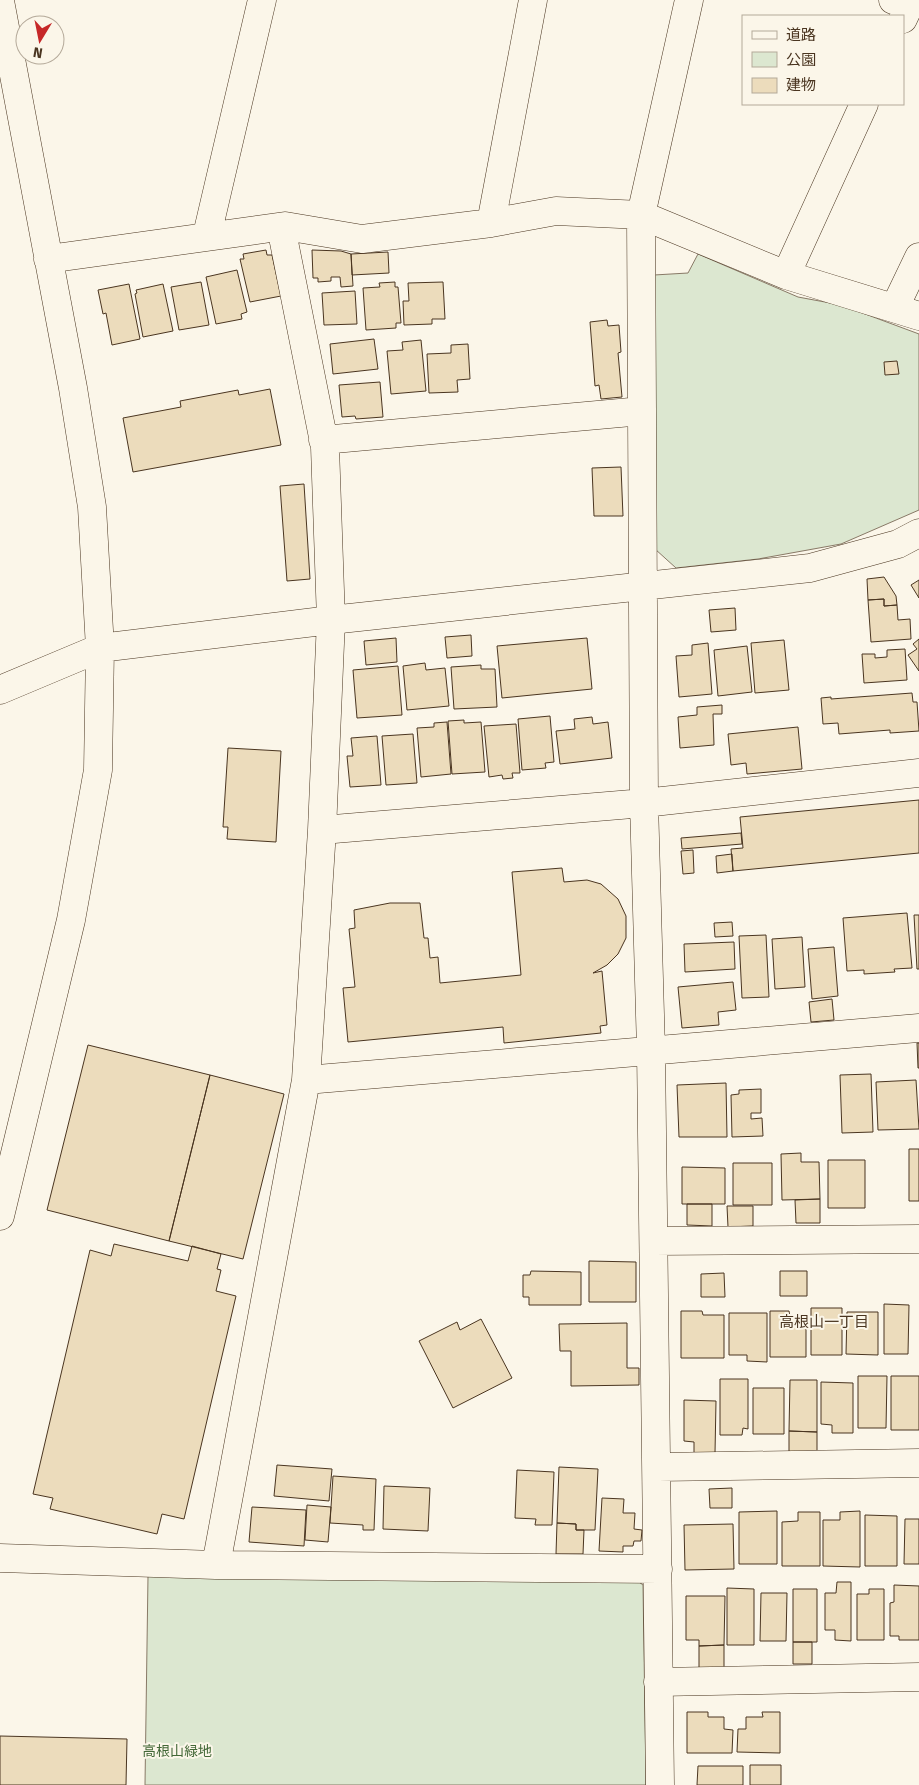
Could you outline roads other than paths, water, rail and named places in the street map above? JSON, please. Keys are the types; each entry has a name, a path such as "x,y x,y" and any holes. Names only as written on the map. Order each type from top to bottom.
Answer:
{"street":[{"path":"207,235 262,0"},
{"path":"491,223 532,0"},
{"path":"660,1785 658,1467 651,1050 644,803 642,215 689,0"},
{"path":"0,1 73,388 92,507 100,648 96,780 71,920 0,1216"},
{"path":"786,275 864,105"},
{"path":"48,259 281,226 362,239 491,223 556,212 642,215 786,275 907,311 919,257"},
{"path":"216,1565 306,1080 322,830 331,620 323,440 281,226"},
{"path":"323,440 642,411"},
{"path":"0,690 100,648 331,620 810,568 898,544 919,533"},
{"path":"322,830 644,803 919,773"},
{"path":"306,1080 919,1028"},
{"path":"654,1241 919,1239"},
{"path":"658,1467 919,1463"},
{"path":"0,1558 216,1565 658,1568"},
{"path":"658,1682 919,1677"}],"district":[{"name":"高根山一丁目","path":"824,1322"}],"park label":[{"name":"高根山緑地","path":"177,1751"}]}
